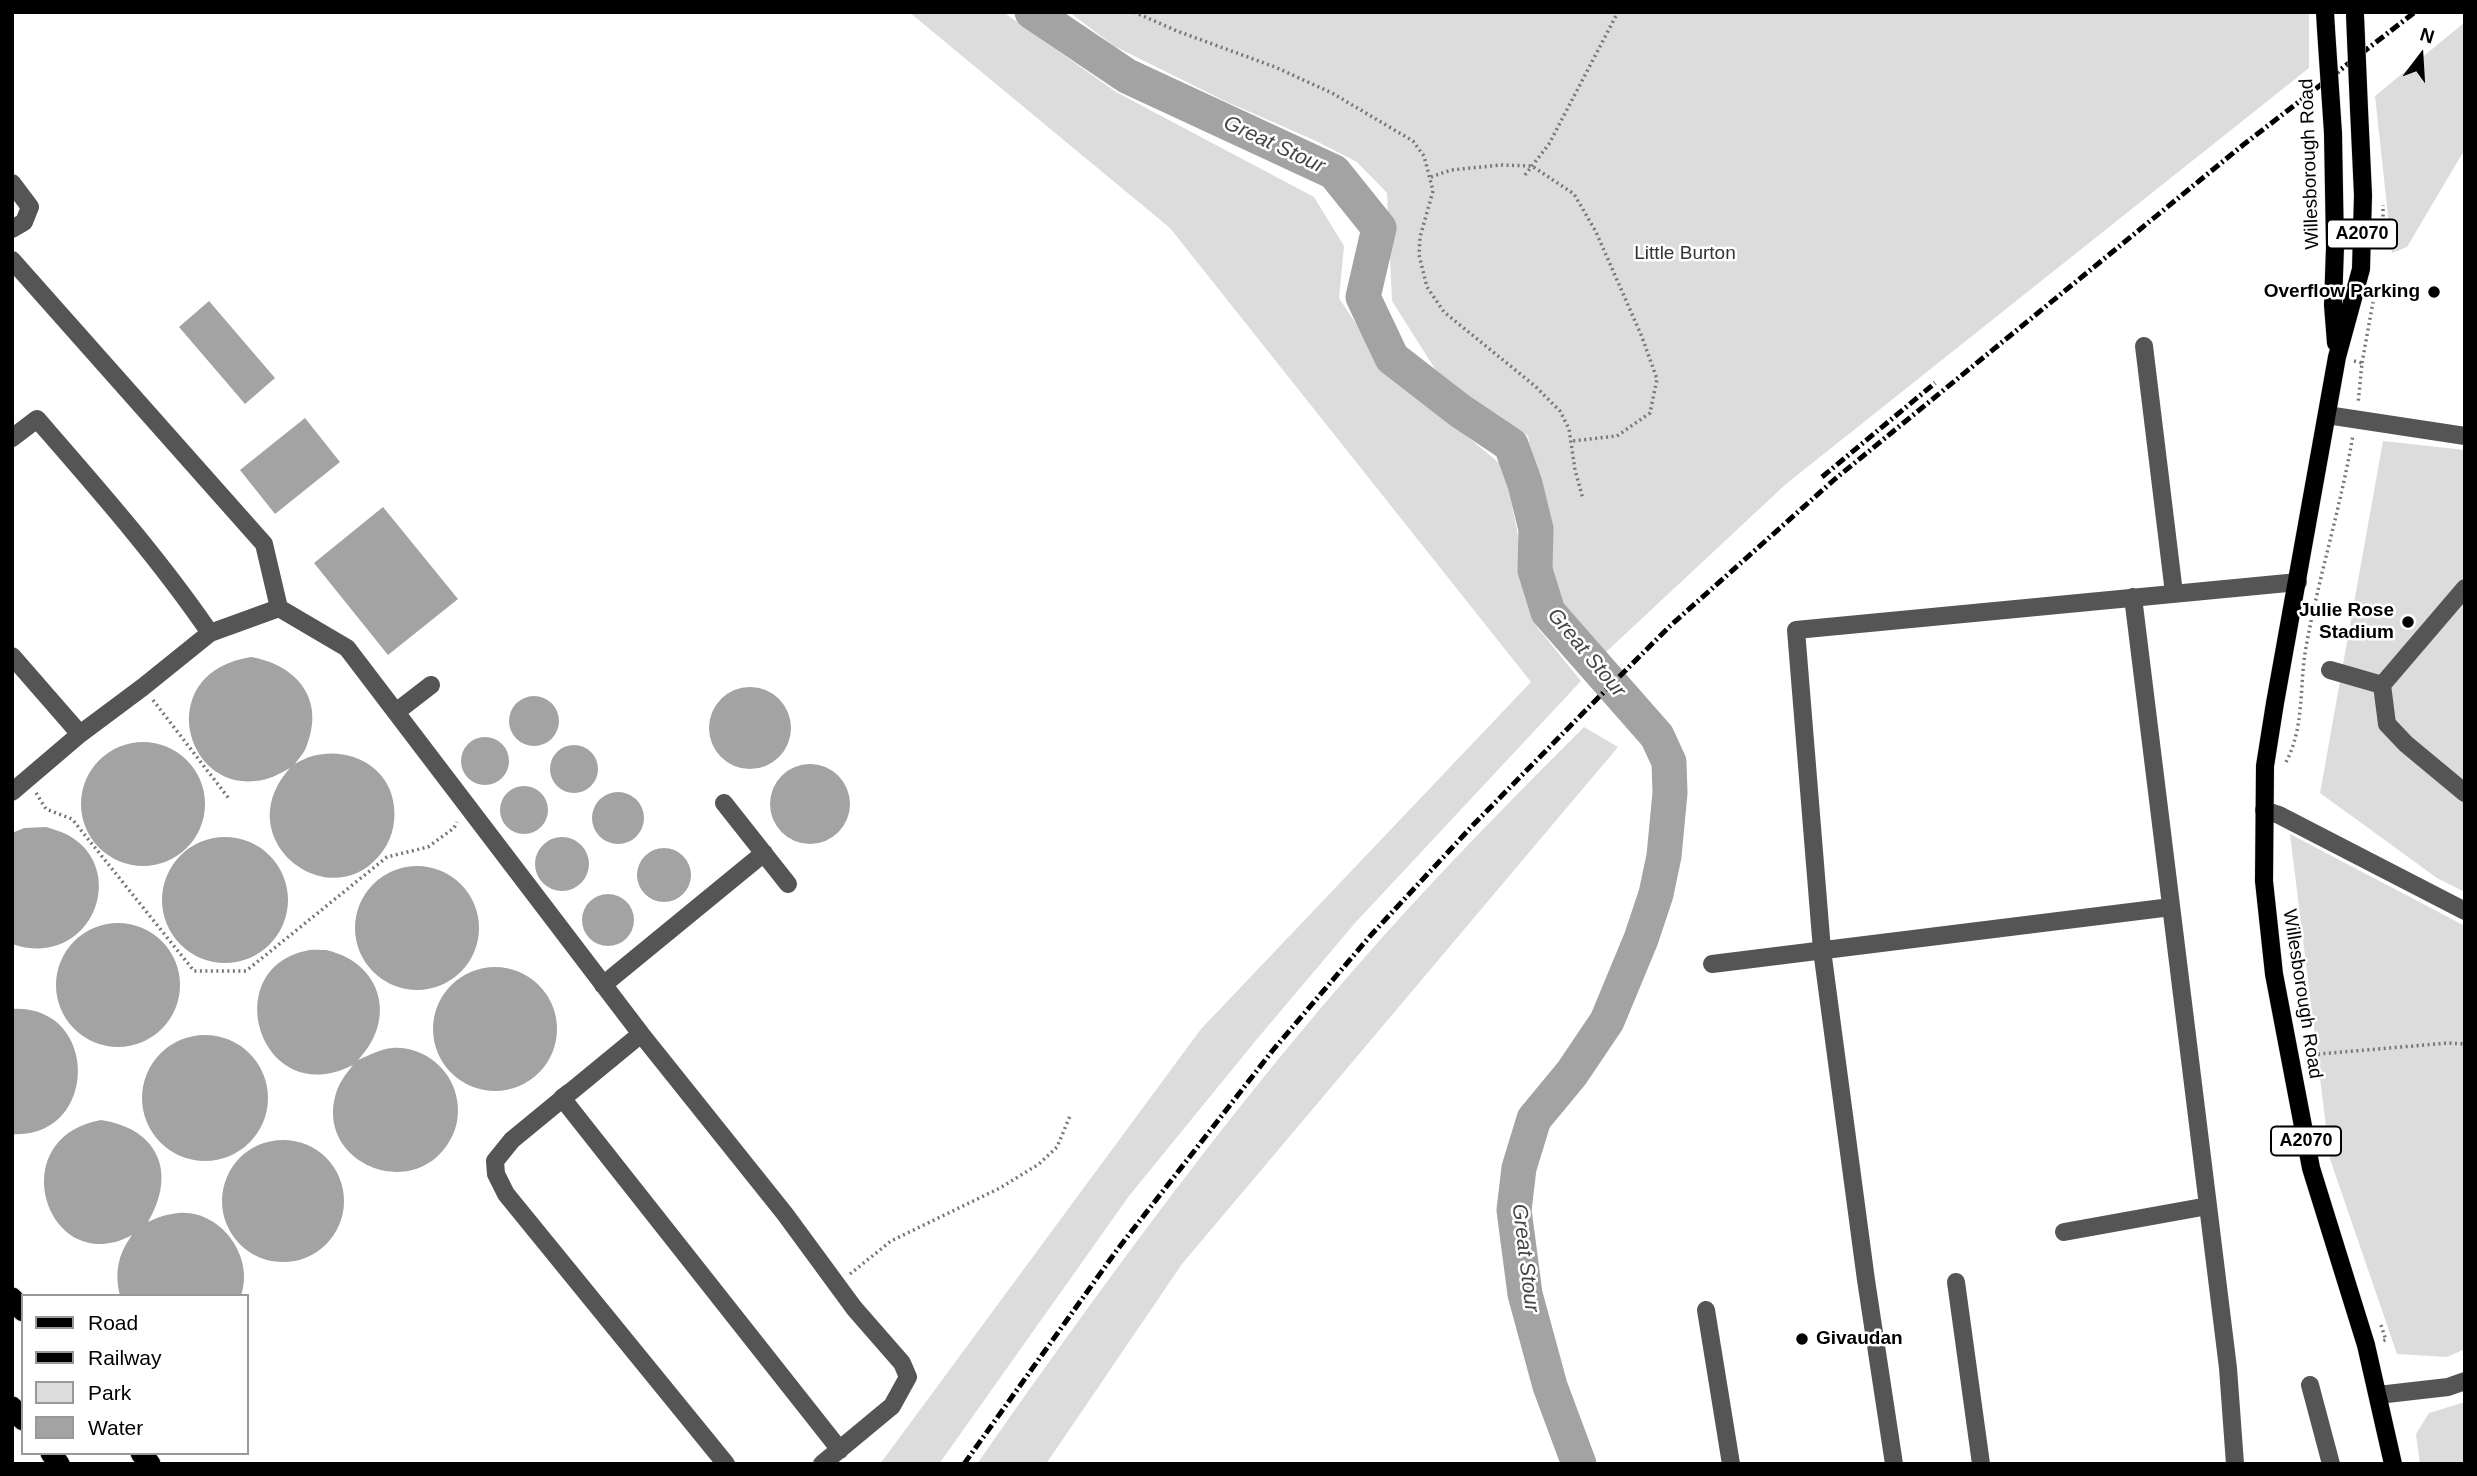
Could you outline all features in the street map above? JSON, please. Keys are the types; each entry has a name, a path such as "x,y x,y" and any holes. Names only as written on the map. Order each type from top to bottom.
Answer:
{"main road":[{"name":"Willesborough Road","path":"2355,14 2363,195 2361,269 2337,357 2267,754 2263,810 2264,881 2276,987 2311,1168 2366,1345 2393,1464"},
{"name":"Willesborough Road","path":"2325,21 2333,133 2333,305 2337,357"}],"street":[{"path":"12,183 30,207 24,222 12,229"},
{"path":"12,260 264,544 279,608 347,648 641,1034 902,1363 908,1377 892,1406 822,1464"},
{"path":"2144,346 2174,593"},
{"path":"2328,415 2465,436"},
{"path":"12,439 37,419 129,526 181,591 210,633"},
{"path":"1894,1464 1866,1280 1822,950 1796,629 2298,582"},
{"path":"2465,588 2382,685 2387,724 2406,744 2465,793"},
{"path":"2133,597 2228,1368 2235,1464"},
{"path":"12,792 80,734 144,687 210,633 279,608"},
{"path":"12,656 80,734"},
{"path":"2330,670 2382,685"},
{"path":"396,712 431,685"},
{"path":"724,803 788,884"},
{"path":"2263,810 2278,814 2465,911"},
{"path":"603,985 764,853"},
{"path":"1712,964 2171,907"},
{"path":"641,1034 512,1140 495,1161 496,1174 506,1194 726,1464"},
{"path":"562,1098 840,1450"},
{"path":"2064,1232 2208,1206"},
{"path":"1956,1282 1981,1464"},
{"path":"1706,1310 1731,1464"},
{"path":"2378,1395 2448,1387 2465,1381"},
{"path":"2311,1385 2331,1464"}],"path":[{"path":"1134,12 1177,31 1275,66 1332,93 1413,141 1424,156 1433,191 1420,237 1419,255 1427,287 1444,312 1535,386 1560,411 1569,429 1575,470 1583,499"},
{"path":"1525,175 1549,144 1618,12"},
{"path":"1431,177 1464,169 1501,165 1532,166 1574,194 1597,232 1657,379 1650,413 1617,436 1572,441"},
{"path":"2281,771 2295,745 2306,649 2356,420 2362,363 2337,357"},
{"path":"144,687 230,800"},
{"path":"28,779 46,809 72,819 194,971 246,971 387,857 428,847 454,828 467,806"},
{"path":"2305,1048 2307,1057 2448,1043 2465,1044"},
{"path":"837,1284 891,1241 1000,1188 1039,1164 1056,1147 1069,1116"},
{"path":"2366,1345 2386,1340 2378,1315"}],"green space":[{"path":"909,12 1003,12 1116,92 1314,197 1344,246 1339,298 1386,369 1504,467 1537,627 1581,681 1355,923 1257,1039 1129,1196 939,1464 880,1464 1201,1029 1531,682 1170,228"},
{"name":"Little Burton","path":"1069,12 2309,12 2309,68 1786,484 1605,653 1562,609 1547,545 1528,436 1442,380 1392,301 1387,193 1357,162 1114,46"},
{"path":"2465,22 2465,149 2407,247 2392,253 2375,96"},
{"name":"Julie Rose Stadium","path":"2383,441 2465,450 2465,892 2437,878 2320,793"},
{"path":"1584,727 1618,747 1182,1264 1046,1464 977,1464 1170,1196 1272,1067 1404,913"},
{"path":"2290,834 2465,926 2465,1349 2447,1357 2397,1354 2330,1159"},
{"path":"2465,1402 2465,1464 2420,1464 2416,1434 2429,1413"}],"water":[{"path":"209,301 275,378 245,404 179,327"},
{"path":"305,418 340,462 275,514 240,470"},
{"path":"383,507 458,599 388,655 314,563"},
{"path":"251,657 267,661 294,676 309,699 312,728 306,748 295,764 310,757 341,754 370,765 382,776 390,789 394,813 390,839 379,856 358,873 334,878 311,873 291,861 277,843 270,820 274,794 290,768 255,781 230,779 210,767 197,749 190,728 191,705 201,684 220,667"},
{"path":"750,687 766,690 779,699 788,712 791,728 788,744 779,757 766,766 750,769 734,766 721,757 712,744 709,728 712,712 721,699 734,690"},
{"path":"534,696 551,704 559,721 551,738 534,746 517,738 509,721 517,704"},
{"path":"485,737 502,744 509,761 502,778 485,785 468,778 461,761 468,744"},
{"path":"143,742 167,747 187,760 200,780 205,804 200,828 187,848 167,861 143,866 119,861 99,848 86,828 81,804 86,780 99,760 119,747"},
{"path":"574,745 591,752 598,769 591,786 574,793 557,786 550,769 557,752"},
{"path":"802,764 818,764 839,775 850,796 850,812 839,833 818,844 802,844 788,838 776,826 770,812 770,796 776,782 788,770"},
{"path":"524,786 533,787 541,793 547,801 547,819 541,827 533,833 524,834 515,833 507,827 501,819 500,810 501,801 507,793 515,787"},
{"path":"618,792 637,799 644,818 637,837 618,844 599,837 592,818 599,799"},
{"path":"46,827 66,834 86,850 97,869 99,891 93,912 81,930 63,943 40,948 12,944 12,833 24,828"},
{"path":"225,837 249,842 270,855 283,876 288,900 283,924 270,945 249,958 225,963 201,958 180,945 167,924 162,900 167,876 180,855 201,842"},
{"path":"562,837 581,845 589,864 581,883 562,891 543,883 535,864 543,845"},
{"path":"664,848 683,856 691,875 683,894 664,902 645,894 637,875 645,856"},
{"path":"417,866 441,871 461,884 474,904 479,928 474,952 461,972 441,985 417,990 393,985 373,972 360,952 355,928 360,904 373,884 393,871"},
{"path":"608,894 618,896 626,902 632,910 632,930 626,938 618,944 608,946 598,944 590,938 584,930 582,920 584,910 590,902 598,896"},
{"path":"118,923 142,927 162,941 176,961 180,985 176,1009 162,1029 142,1043 118,1047 94,1043 74,1029 60,1009 56,985 60,961 74,941 94,927"},
{"path":"326,950 361,967 378,995 380,1011 377,1028 370,1044 358,1060 375,1052 404,1048 433,1061 453,1085 458,1113 452,1137 433,1160 414,1170 393,1172 372,1167 354,1157 341,1141 334,1121 335,1097 353,1065 321,1074 294,1070 274,1055 262,1033 257,1008 262,984 278,964 305,951"},
{"path":"495,967 519,972 539,985 552,1005 557,1029 552,1053 539,1073 519,1086 495,1091 471,1086 451,1073 438,1053 433,1029 438,1005 451,985 471,972"},
{"path":"12,1009 41,1013 62,1027 74,1048 78,1072 74,1096 61,1116 41,1130 12,1134"},
{"path":"205,1035 229,1040 249,1054 263,1074 268,1098 263,1122 249,1142 229,1156 205,1161 181,1156 161,1142 147,1122 142,1098 147,1074 161,1054 181,1040"},
{"path":"101,1120 121,1125 149,1143 157,1156 161,1187 157,1204 148,1222 170,1214 194,1214 221,1228 239,1252 244,1281 241,1294 120,1294 118,1264 132,1235 102,1244 78,1239 59,1224 47,1202 44,1176 51,1152 70,1132"},
{"path":"283,1140 306,1145 326,1158 339,1178 344,1201 339,1224 326,1244 306,1257 283,1262 260,1257 240,1244 227,1224 222,1201 227,1178 240,1158 260,1145"}],"waterway":[{"name":"Great Stour","path":"1032,12 1127,76 1334,172 1379,228 1363,297 1392,358 1459,410 1511,445 1525,484 1536,529 1535,570 1548,612 1657,736 1669,762 1670,793 1664,856 1656,894 1641,939 1607,1021 1572,1073 1534,1119 1519,1168 1514,1210 1525,1294 1550,1386 1579,1464"}],"railway":[{"path":"964,1464 1117,1250 1273,1050 1371,935 1475,823 1582,714 1670,626 1835,479 2243,145 2415,12"},
{"path":"1822,477 1935,383"}],"place":[{"name":"Overflow Parking","path":"2434,292"},
{"name":"Julie Rose Stadium","path":"2408,622"},
{"name":"Givaudan","path":"1802,1339"}]}
